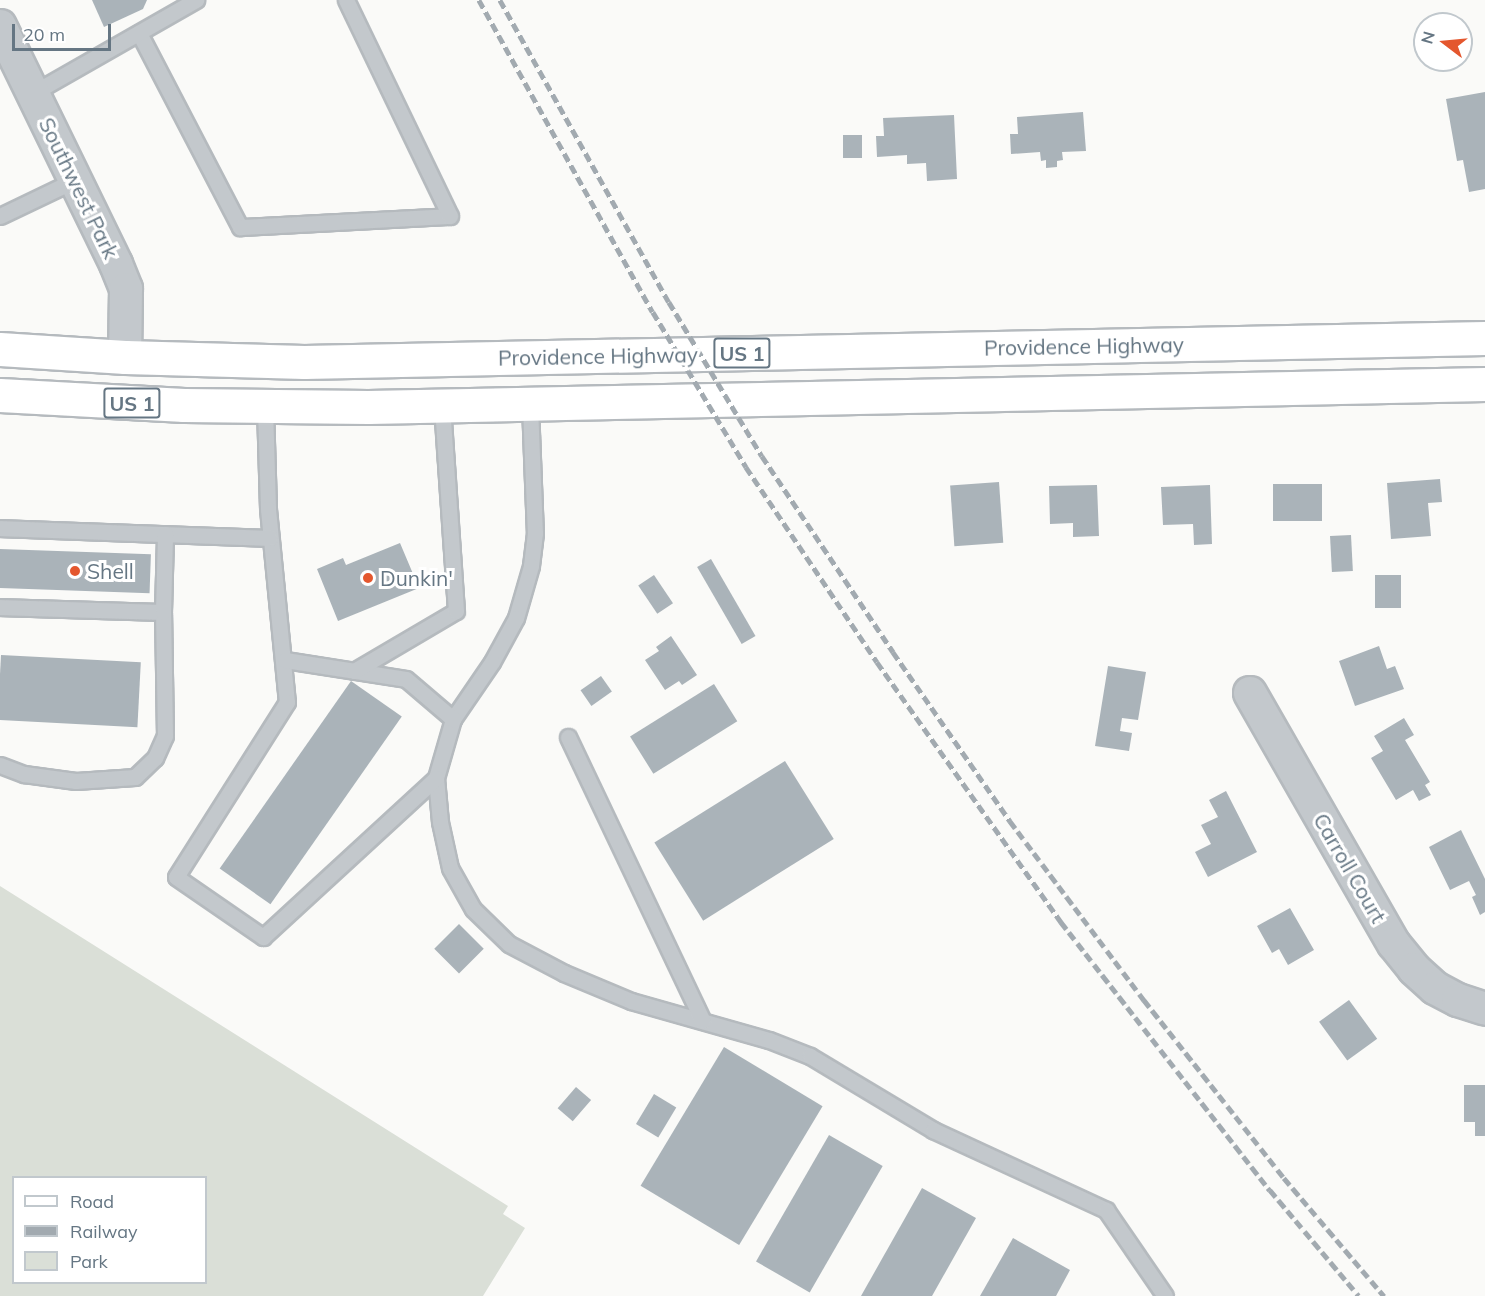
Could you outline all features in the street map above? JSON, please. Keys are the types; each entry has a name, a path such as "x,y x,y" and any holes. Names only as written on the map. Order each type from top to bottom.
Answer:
{"main road":[{"name":"Providence Highway","path":"0,349 125,357 326,362 1485,338"},
{"name":"US 1","path":"0,394 153,404 265,407 442,406 1485,384"}],"street":[{"name":"Southwest Park","path":"0,26 126,290 125,357"},
{"name":"Carroll Court","path":"1250,693 1394,944 1414,969 1435,988 1458,1000 1485,1008"}],"lane":[{"path":"33,93 196,0"},
{"path":"139,33 240,227 450,216 346,0"},
{"path":"0,216 75,180"},
{"path":"1434,339 1485,326"},
{"path":"530,405 535,533 531,566 516,618 492,662 453,719 436,778 440,822 450,868 473,909 509,944 564,973 631,1001 769,1040 810,1056 933,1130 1106,1210 1165,1296"},
{"path":"354,671 456,611 442,406"},
{"path":"265,407 270,538 285,660 287,702 176,877 263,937 436,778"},
{"path":"0,528 270,538"},
{"path":"0,765 24,774 76,781 135,777 155,758 165,736 163,612 165,534"},
{"path":"0,607 163,612"},
{"path":"285,660 406,680 453,719"},
{"path":"568,737 703,1022"}],"green space":[{"path":"0,886 508,1206 503,1214 525,1228 483,1296 0,1296"}],"building":[{"path":"92,0 147,0 143,9 104,27"},
{"path":"1485,92 1485,189 1469,192 1463,160 1457,161 1446,99"},
{"path":"1083,112 1086,151 1062,152 1063,160 1057,161 1057,167 1046,168 1046,160 1041,161 1040,152 1011,154 1010,134 1018,134 1017,117"},
{"path":"954,115 957,179 927,181 926,163 907,164 907,155 877,157 876,136 884,136 883,118"},
{"path":"843,135 862,135 862,158 843,158"},
{"path":"1440,479 1442,502 1428,503 1431,536 1391,539 1387,483"},
{"path":"999,482 1003,543 954,546 950,485"},
{"path":"1273,484 1322,484 1322,521 1273,521"},
{"path":"1097,485 1099,536 1073,537 1073,523 1050,524 1049,486"},
{"path":"1210,485 1212,544 1194,545 1193,524 1163,525 1161,487"},
{"path":"1351,535 1353,571 1332,572 1330,536"},
{"name":"Dunkin'","path":"400,543 419,588 338,621 317,569 343,558 346,565"},
{"name":"Shell","path":"0,549 151,554 150,593 0,588"},
{"path":"711,559 756,636 742,644 697,567"},
{"path":"654,575 673,603 657,614 638,586"},
{"path":"1375,575 1401,575 1401,608 1375,608"},
{"path":"671,636 697,675 682,685 679,681 665,690 645,660 659,651 656,647"},
{"path":"1379,646 1387,669 1395,666 1404,689 1355,706 1339,661"},
{"path":"1,655 141,662 137,727 0,720"},
{"path":"1108,666 1146,672 1138,720 1122,718 1120,731 1132,733 1129,751 1095,746"},
{"path":"601,676 612,692 591,706 581,690"},
{"path":"351,681 402,717 270,904 220,869"},
{"path":"714,684 737,721 653,774 630,736"},
{"path":"1404,718 1414,735 1405,740 1430,782 1425,785 1431,795 1419,801 1413,790 1396,800 1371,758 1383,751 1374,736"},
{"path":"785,761 834,839 703,921 654,843"},
{"path":"1226,791 1257,852 1208,877 1195,852 1211,844 1201,825 1218,817 1209,800"},
{"path":"1461,830 1485,879 1485,912 1480,915 1472,897 1476,895 1469,881 1450,890 1429,847"},
{"path":"1290,908 1314,950 1288,965 1279,949 1272,953 1257,926"},
{"path":"459,924 484,949 459,973 434,949"},
{"path":"1349,1000 1377,1039 1347,1061 1319,1022"},
{"path":"724,1047 823,1106 739,1245 641,1186"},
{"path":"1464,1085 1485,1085 1485,1136 1475,1136 1475,1122 1464,1122"},
{"path":"576,1087 591,1100 573,1121 558,1108"},
{"path":"654,1094 676,1107 658,1137 636,1124"},
{"path":"829,1135 883,1166 810,1292 756,1261"},
{"path":"922,1188 976,1218 932,1296 861,1296"},
{"path":"1013,1238 1070,1270 1056,1296 980,1296"}],"railway":[{"path":"479,0 653,312 746,467 877,662 1061,922 1270,1190 1359,1296"},
{"path":"500,0 669,302 762,456 893,652 1010,821 1144,1000 1284,1178 1384,1296"}],"place":[{"name":"Shell","path":"75,571"},
{"name":"Dunkin'","path":"368,578"}]}
